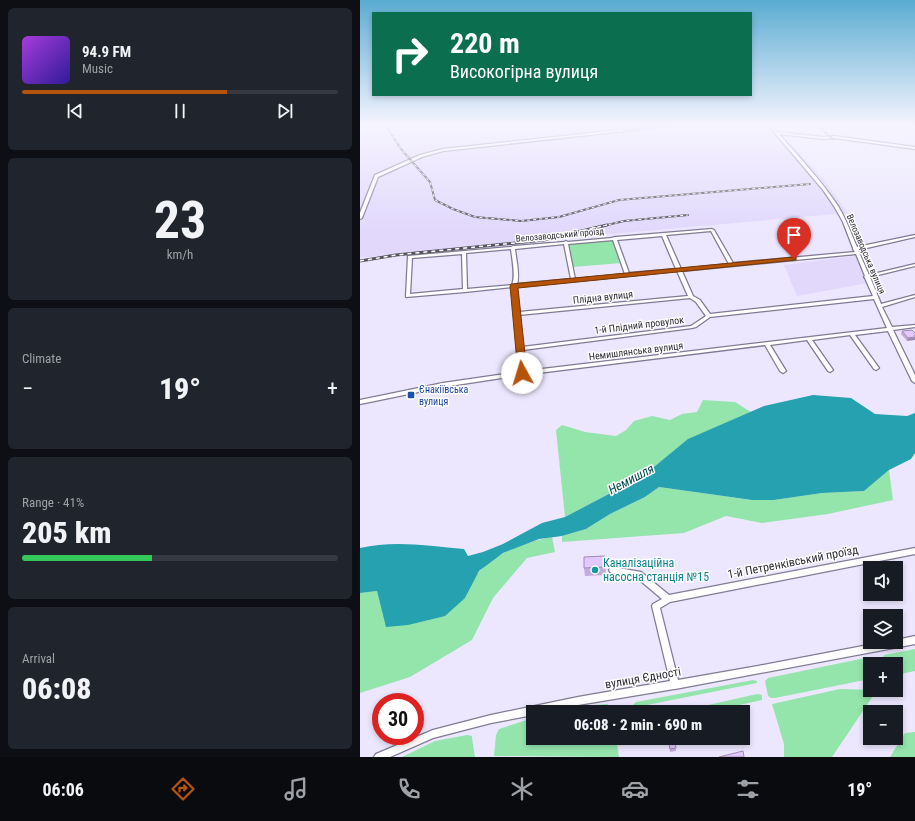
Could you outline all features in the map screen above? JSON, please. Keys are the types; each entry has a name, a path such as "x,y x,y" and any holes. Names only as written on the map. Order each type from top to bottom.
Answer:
{"street":[{"path":"360,218 376,176 410,161"},
{"name":"Велозаводська вулиця","path":"800,161 824,189 845,222 866,277 915,381"},
{"name":"Велозаводський проїзд","path":"465,291 408,296 410,257 712,230 731,264"},
{"path":"663,234 691,297 698,301 709,316"},
{"path":"464,252 465,291 855,251 915,236"},
{"path":"614,238 627,274"},
{"path":"566,242 573,280"},
{"path":"513,247 516,277 514,286 522,373"},
{"path":"866,277 915,265"},
{"path":"879,306 915,296"},
{"name":"Плідна вулиця","path":"516,314 691,297"},
{"name":"1-й Плідний провулок","path":"520,349 692,327 698,324 702,318 709,316 875,297"},
{"name":"Немишлянська вулиця","path":"360,402 436,386 522,373 915,326"},
{"path":"852,334 876,368"},
{"path":"809,339 830,370"},
{"path":"767,344 783,371"},
{"name":"1-й Петренківський проїзд","path":"668,599 915,551"},
{"path":"613,570 638,574 668,599 656,606 676,685"},
{"name":"вулиця Єдності","path":"379,757 433,734 491,719 578,701 676,685 915,640"}],"shaded area":[{"path":"360,161 808,161 823,178 848,213 463,247 360,258"},
{"path":"855,256 868,283 797,296 784,265"}],"green space":[{"path":"613,240 622,263 573,267 568,244"},
{"path":"703,400 735,402 751,412 689,439 643,476 565,517 556,430 562,425 585,432 616,436 626,430 634,421 652,416 670,420 682,414 697,412"},
{"path":"889,470 893,500 828,514 762,523 726,516 684,533 562,542 562,536 586,529 610,514 645,497 659,487 751,500 774,500 822,493 864,491"},
{"path":"552,537 555,552 527,558 493,598 472,640 410,677 360,693 360,593 377,591 383,614 465,598 473,580 487,564 495,558 513,548 533,541"},
{"path":"915,649 915,671 903,674 903,657 883,657 884,655"},
{"path":"863,658 863,680 771,698 768,696 765,681 768,678"},
{"path":"753,680 757,681 757,683 647,705 633,705 636,702"},
{"path":"840,689 863,690 863,697 872,697 867,705 863,705 863,711 832,757 784,757 784,744 772,704"},
{"path":"757,694 762,695 762,700 739,705 708,705"},
{"path":"526,720 526,745 617,745 619,757 494,756 496,735 499,729"},
{"path":"915,732 915,757 890,757 898,745 903,745 903,736 905,733"},
{"path":"467,735 472,736 475,757 402,757 435,741"}],"water":[{"path":"813,395 851,398 875,414 907,416 915,413 915,453 911,459 889,470 864,491 822,493 774,500 752,500 659,487 645,497 610,514 586,529 562,536 539,539 503,553 479,571 465,598 445,616 408,625 386,627 377,591 360,593 360,548 386,544 412,544 464,549 468,556 483,552 503,544 542,523 565,517 643,476 688,439 764,406"}],"building":[{"path":"912,330 915,333 915,337 908,338 902,331"},
{"path":"605,556 605,567 584,568 584,557"},
{"path":"669,745 675,745 676,748 670,749"},
{"path":"743,751 744,757 719,757"}],"railway":[{"path":"412,161 430,182 435,200 453,209 475,217 521,221 559,217 619,200 810,184"},
{"path":"603,226 624,221 688,215"},
{"path":"360,261 396,255 544,240 607,225"}],"place":[{"name":"Єнакіївська вулиця","path":"411,395"},
{"name":"Каналізаційна насосна станція №15","path":"595,570"}],"route":[{"path":"522,373 514,286 794,259"}],"water label":[{"name":"Немишля","path":"631,479"}]}
